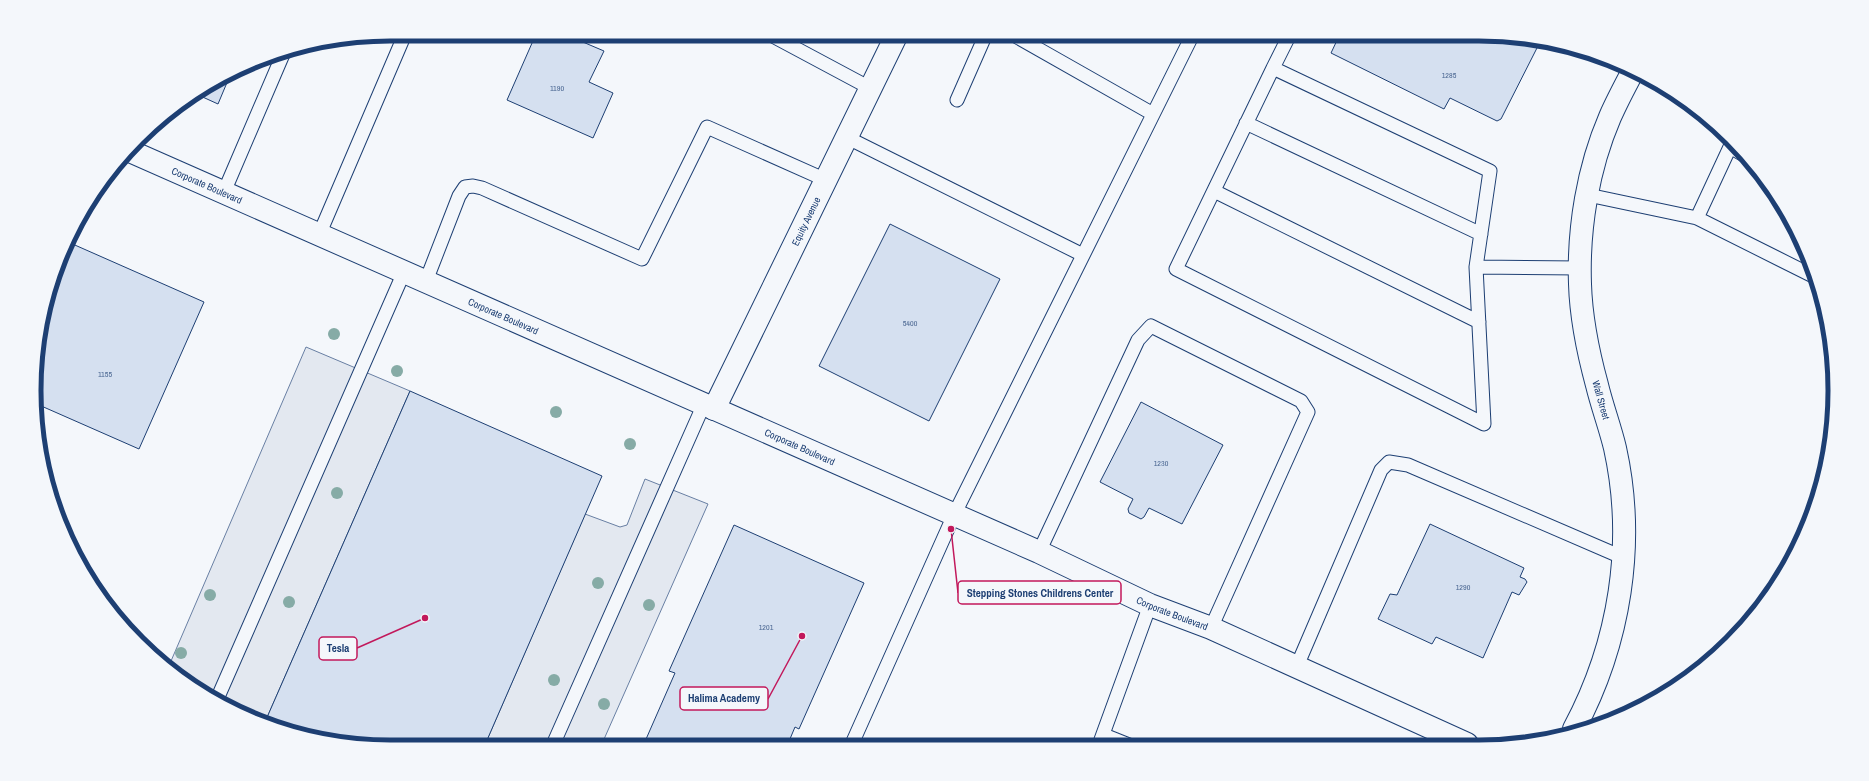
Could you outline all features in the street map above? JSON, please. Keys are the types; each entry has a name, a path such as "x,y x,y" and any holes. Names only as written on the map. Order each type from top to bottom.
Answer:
{"street":[{"name":"Equity Avenue","path":"709,407 826,180 894,41"},
{"name":"Wall Street","path":"1576,726 1586,706 1604,660 1618,608 1624,558 1623,496 1615,447 1597,385 1585,334 1580,284 1582,226 1592,171 1610,118 1631,76"},
{"name":"Corporate Boulevard","path":"134,153 1039,552 1150,604 1211,628 1297,666 1458,740"}],"lane":[{"path":"319,234 402,41"},
{"path":"782,41 870,88"},
{"path":"957,100 983,41"},
{"path":"1024,41 1153,114"},
{"path":"854,740 954,515 1190,41"},
{"path":"1273,68 1490,170 1476,267 1484,424 1176,269 1246,123 1273,68 1286,41"},
{"path":"224,192 281,59"},
{"path":"1246,123 1481,234"},
{"path":"426,282 459,196 465,187 473,186 482,188 642,259 707,127 826,180"},
{"path":"846,137 1083,255"},
{"path":"1697,218 1730,147"},
{"path":"1214,191 1479,322"},
{"path":"1588,195 1697,218 1807,273"},
{"path":"1476,267 1580,268"},
{"path":"219,695 404,272"},
{"path":"1039,552 1138,340 1151,326 1301,401 1308,412 1211,628"},
{"path":"555,740 709,407"},
{"path":"1297,666 1381,470 1389,462 1408,465 1624,558"},
{"path":"1102,740 1150,604"}],"shaded area":[{"path":"306,347 410,391 267,717 236,704 216,693 196,681 171,662"},
{"path":"645,479 708,504 604,740 487,740 585,514 620,527 627,525"}],"building":[{"path":"533,41 580,41 604,51 589,82 613,93 593,138 507,100"},
{"path":"1337,41 1478,41 1538,46 1501,119 1497,121 1450,98 1444,109 1331,53"},
{"path":"227,82 218,104 202,97"},
{"path":"890,224 1000,279 929,421 819,366"},
{"path":"73,244 204,302 139,449 42,406 42,368 48,322 60,278"},
{"path":"410,391 602,476 487,740 390,740 345,737 300,728 267,717"},
{"path":"1141,402 1223,445 1182,524 1149,508 1144,517 1141,519 1129,513 1128,509 1133,499 1100,482"},
{"path":"1430,524 1524,568 1520,577 1525,579 1527,582 1519,595 1512,592 1483,658 1436,637 1432,644 1378,619 1390,594 1397,595"},
{"path":"734,525 864,583 799,729 795,727 790,740 646,740 675,673 669,671"}],"place":[{"name":"Stepping Stones Childrens Center","path":"951,529"},
{"name":"Tesla","path":"425,618"},
{"name":"Halima Academy","path":"802,636"}]}
